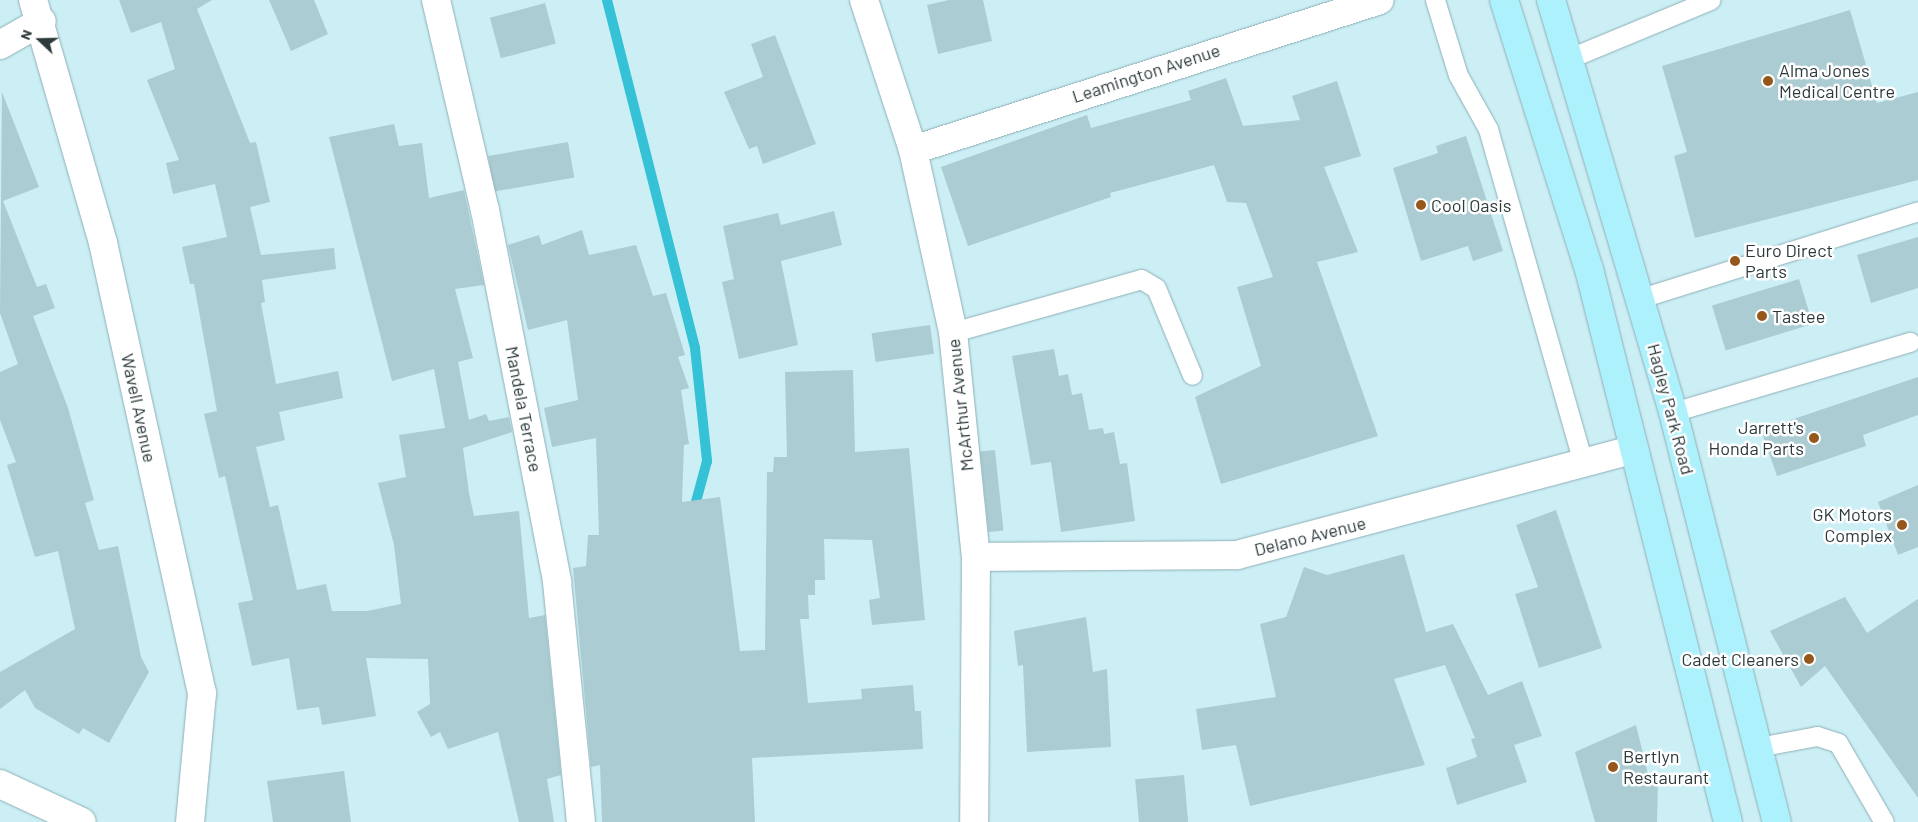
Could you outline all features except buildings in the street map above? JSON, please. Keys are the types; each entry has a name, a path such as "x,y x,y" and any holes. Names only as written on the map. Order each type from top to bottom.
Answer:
{"main road":[{"path":"1504,0 1589,269 1728,822"},
{"name":"Hagley Park Road","path":"1551,0 1642,298 1673,412 1777,822"}],"street":[{"name":"Mandela Terrace","path":"436,0 485,210 557,582 581,822"},
{"name":"McArthur Avenue","path":"864,0 913,150 953,332 976,557 974,822"},
{"name":"Leamington Avenue","path":"913,150 1380,0"},
{"path":"0,45 37,10"},
{"name":"Wavell Avenue","path":"37,10 103,243 202,693 190,822"},
{"name":"Delano Avenue","path":"976,557 1237,555 1584,465 1634,448"},
{"path":"0,784 82,822"}],"lane":[{"path":"1435,0 1458,75 1488,130 1584,465"},
{"path":"1570,58 1710,0"},
{"path":"1642,298 1918,211"},
{"path":"953,332 1140,278 1156,288 1192,375"},
{"path":"1673,412 1910,342"},
{"path":"1758,747 1828,736 1838,743 1884,822"}],"waterway":[{"path":"607,0 695,348 707,461 693,513"}],"place":[{"name":"Alma Jones Medical Centre","path":"1768,81"},
{"name":"Cool Oasis","path":"1421,205"},
{"name":"Euro Direct Parts","path":"1735,261"},
{"name":"Tastee","path":"1762,316"},
{"name":"Jarrett's Honda Parts","path":"1814,438"},
{"name":"GK Motors Complex","path":"1902,525"},
{"name":"Cadet Cleaners","path":"1809,659"},
{"name":"Bertlyn Restaurant","path":"1613,767"}]}
